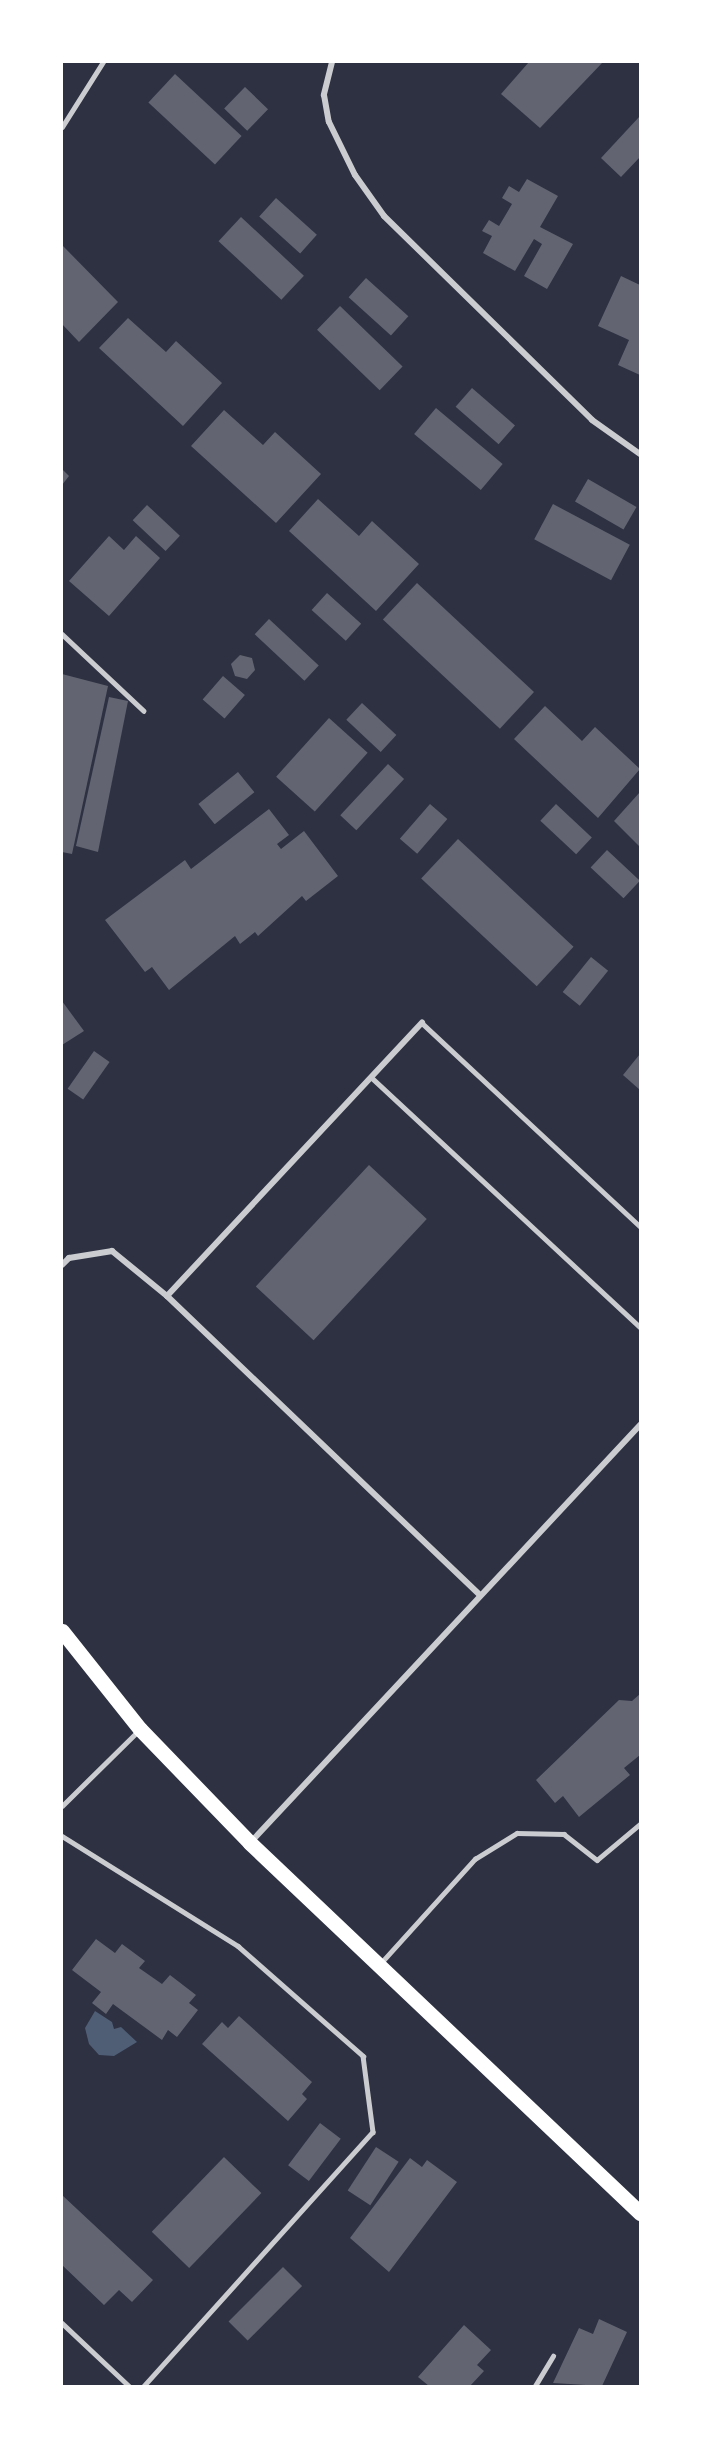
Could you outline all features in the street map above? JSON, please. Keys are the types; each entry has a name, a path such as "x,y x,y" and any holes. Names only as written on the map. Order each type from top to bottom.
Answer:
{"main road":[{"path":"62,1631 140,1729 250,1843 640,2213"}],"street":[{"path":"332,62 324,95 329,122 377,207 592,420 640,454"},
{"path":"167,1296 422,1023"},
{"path":"62,1265 69,1258 112,1251 167,1296 479,1594"},
{"path":"250,1843 479,1594 640,1425"}],"lane":[{"path":"62,127 103,62"},
{"path":"62,634 144,711"},
{"path":"422,1023 640,1226"},
{"path":"371,1077 640,1327"},
{"path":"62,1806 140,1729"},
{"path":"380,1965 475,1859 517,1833 564,1834 597,1860 640,1824"},
{"path":"62,1836 238,1946 363,2056 373,2132 144,2386"},
{"path":"62,2323 129,2386"},
{"path":"535,2386 553,2356"}],"water":[{"path":"95,2011 112,2022 114,2029 121,2027 137,2042 114,2056 99,2055 89,2044 85,2028"}],"building":[{"path":"529,62 603,62 540,128 501,94"},
{"path":"175,74 242,136 215,165 148,103"},
{"path":"245,87 268,109 247,131 224,109"},
{"path":"640,116 640,157 621,177 601,158"},
{"path":"527,179 558,196 540,227 573,244 547,289 524,276 542,244 534,239 515,271 483,253 492,236 482,231 489,220 499,226 512,204 502,198 509,186 519,192"},
{"path":"276,198 317,235 300,253 259,217"},
{"path":"241,217 304,276 281,300 218,241"},
{"path":"62,245 118,302 79,342 62,324"},
{"path":"621,276 640,285 640,375 618,365 629,340 598,326"},
{"path":"366,278 408,316 391,335 349,297"},
{"path":"340,306 403,366 380,390 317,330"},
{"path":"128,318 166,352 176,341 222,383 183,426 99,348"},
{"path":"472,388 515,425 499,444 456,407"},
{"path":"436,408 503,464 481,490 414,434"},
{"path":"224,410 263,445 275,432 321,474 276,523 191,446"},
{"path":"62,469 69,476 62,485"},
{"path":"588,479 636,507 623,530 575,502"},
{"path":"318,499 359,536 372,521 419,564 376,611 289,531"},
{"path":"553,504 630,545 611,580 534,539"},
{"path":"147,505 180,536 166,551 133,520"},
{"path":"109,536 124,550 136,536 160,558 109,616 69,581"},
{"path":"417,583 534,692 500,729 383,620"},
{"path":"327,593 361,624 346,641 312,610"},
{"path":"269,619 319,665 304,681 255,634"},
{"path":"240,655 252,658 255,670 247,679 235,676 231,664"},
{"path":"62,674 108,686 72,854 62,852"},
{"path":"223,676 245,695 225,718 203,699"},
{"path":"109,697 128,701 98,852 76,846"},
{"path":"362,703 396,735 381,752 346,720"},
{"path":"545,706 582,741 595,727 640,769 598,818 514,739"},
{"path":"329,718 368,753 315,812 276,777"},
{"path":"388,764 404,779 356,830 340,815"},
{"path":"238,772 254,792 215,824 198,804"},
{"path":"640,792 640,847 614,821"},
{"path":"430,804 447,819 417,854 400,839"},
{"path":"556,804 592,837 576,854 540,821"},
{"path":"269,809 289,835 277,844 281,849 304,831 338,876 306,901 302,896 258,936 255,932 240,944 235,936 169,990 152,967 145,972 105,920 185,860 191,869"},
{"path":"458,839 574,947 537,986 421,878"},
{"path":"607,850 640,881 624,898 591,868"},
{"path":"591,957 608,971 580,1006 563,992"},
{"path":"62,1001 84,1031 62,1045"},
{"path":"94,1051 110,1062 83,1100 68,1089"},
{"path":"640,1054 640,1090 623,1075"},
{"path":"369,1165 427,1219 314,1340 256,1286"},
{"path":"640,1694 640,1755 624,1768 630,1775 579,1817 563,1796 555,1803 536,1780 619,1700 632,1701"},
{"path":"96,1939 115,1953 122,1944 145,1961 139,1968 162,1984 170,1975 196,1995 189,2003 198,2010 177,2037 168,2030 162,2040 113,2004 106,2014 92,2003 101,1992 72,1970"},
{"path":"239,2016 312,2082 302,2094 307,2099 288,2121 202,2044 222,2022 228,2028"},
{"path":"320,2123 341,2139 309,2181 288,2165"},
{"path":"376,2147 399,2162 370,2205 348,2191"},
{"path":"224,2157 261,2193 189,2268 152,2232"},
{"path":"410,2158 422,2167 427,2160 457,2182 389,2272 350,2238"},
{"path":"62,2195 153,2280 132,2302 119,2290 104,2305 62,2265"},
{"path":"283,2267 302,2286 248,2341 229,2321"},
{"path":"599,2319 627,2332 602,2386 553,2383 579,2328 593,2334"},
{"path":"464,2325 491,2350 477,2365 484,2371 470,2386 429,2386 418,2377"}]}
